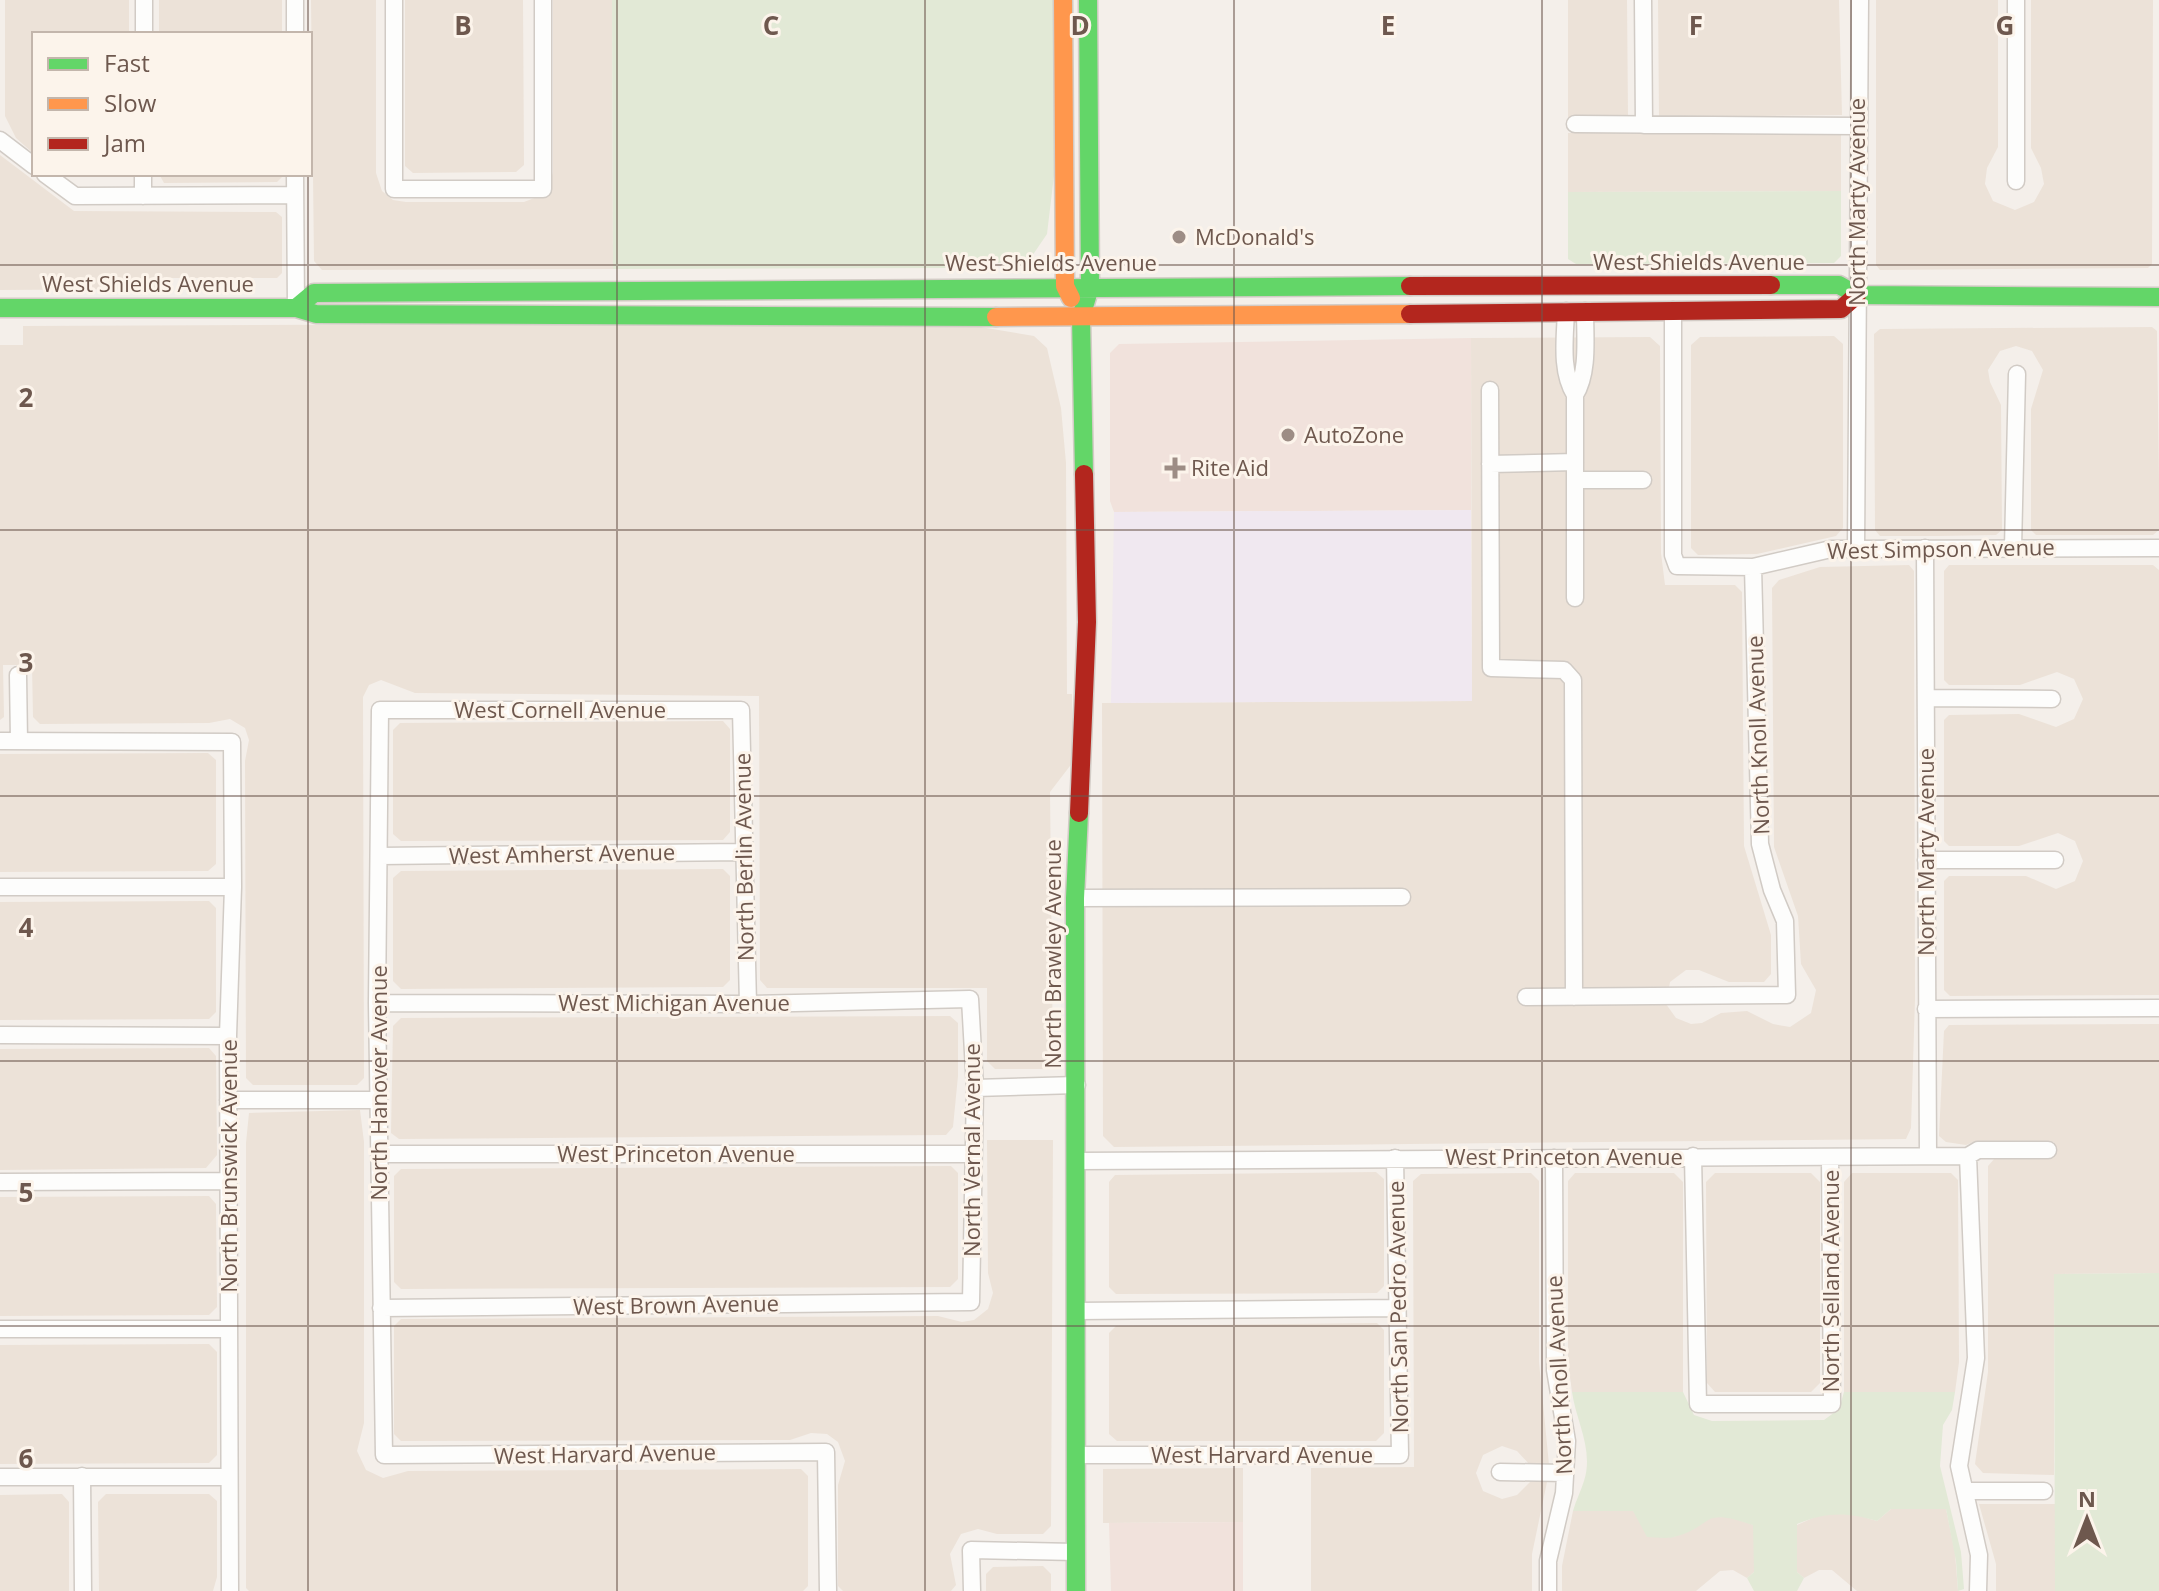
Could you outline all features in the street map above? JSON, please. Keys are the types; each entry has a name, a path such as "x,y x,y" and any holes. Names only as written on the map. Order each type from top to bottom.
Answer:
{"street":[{"path":"144,0 144,32"},
{"path":"295,0 295,32"},
{"path":"394,0 394,189 543,189 543,0"},
{"name":"North Brawley Avenue","path":"1063,0 1065,286 1081,317"},
{"path":"1075,0 1076,50 1089,69"},
{"name":"North Brawley Avenue","path":"1076,1591 1078,1161 1075,898 1087,626 1081,317 1090,287 1088,0"},
{"path":"1643,0 1644,125"},
{"name":"North Marty Avenue","path":"1856,549 1860,0"},
{"path":"2016,0 2016,181"},
{"path":"1575,124 1857,126"},
{"path":"0,140 32,164"},
{"path":"48,176 75,196 295,195"},
{"path":"143,176 143,196"},
{"path":"295,176 296,308"},
{"name":"West Shields Avenue","path":"296,308 314,293 1065,286 1839,285 1857,295 2159,297"},
{"path":"1327,314 1340,298 1390,297 1405,287"},
{"path":"1434,311 1446,300 1535,299 1551,287"},
{"name":"West Shields Avenue","path":"0,308 296,308 316,314 1081,317 1841,309 1857,295"},
{"name":"West Simpson Avenue","path":"1673,310 1673,555 1677,566 1753,567 1813,551 1856,549 2159,548"},
{"path":"1566,311 1564,357 1569,385 1575,395 1575,598"},
{"path":"1575,395 1581,386 1585,355 1585,311"},
{"path":"2013,548 2017,374"},
{"path":"1490,390 1491,668 1564,670 1573,680 1574,997 1526,997"},
{"path":"1490,464 1575,462"},
{"path":"1575,480 1643,480"},
{"name":"North Marty Avenue","path":"1925,548 1928,1156"},
{"name":"North Knoll Avenue","path":"1574,997 1787,995 1785,921 1772,890 1760,844 1753,567"},
{"path":"0,741 19,741 18,675"},
{"path":"1926,698 2052,699"},
{"name":"West Cornell Avenue","path":"380,710 741,710"},
{"name":"North Hanover Avenue","path":"380,710 377,1003 384,1455"},
{"name":"North Berlin Avenue","path":"741,710 748,1004"},
{"name":"North Brunswick Avenue","path":"19,741 232,742 233,887 228,1036 230,1591"},
{"name":"West Amherst Avenue","path":"380,856 744,852"},
{"path":"1926,860 2055,860"},
{"path":"0,887 233,887"},
{"path":"1075,898 1402,897"},
{"name":"West Michigan Avenue","path":"377,1003 748,1004 970,999"},
{"name":"North Vernal Avenue","path":"970,999 975,1088 971,1302"},
{"path":"1926,1009 2159,1008"},
{"path":"0,1035 228,1036"},
{"path":"975,1088 1077,1085"},
{"path":"228,1100 379,1100"},
{"name":"West Princeton Avenue","path":"1078,1161 1693,1156 1830,1159 1968,1156 1978,1150 2048,1150"},
{"name":"West Princeton Avenue","path":"379,1154 973,1154"},
{"name":"North Selland Avenue","path":"1693,1156 1698,1404 1832,1404 1830,1159"},
{"path":"1968,1156 1976,1358 1959,1466 1979,1555 1978,1591"},
{"name":"North San Pedro Avenue","path":"1395,1158 1400,1455"},
{"name":"North Knoll Avenue","path":"1548,1591 1548,1561 1565,1473 1567,1441 1555,1370 1554,1158"},
{"path":"0,1182 228,1181"},
{"name":"West Brown Avenue","path":"381,1308 971,1302"},
{"path":"1077,1311 1397,1308"},
{"path":"0,1329 229,1329"},
{"name":"West Harvard Avenue","path":"384,1455 826,1452 828,1591"},
{"name":"West Harvard Avenue","path":"1076,1455 1400,1455"},
{"path":"1500,1472 1565,1473"},
{"path":"82,1476 83,1591"},
{"path":"0,1477 229,1477"},
{"path":"1967,1491 2044,1491"},
{"path":"972,1591 971,1550 1075,1552"}],"shaded area":[{"path":"5,0 129,0 129,32 32,32 32,152 16,138 5,116"},
{"path":"159,0 282,0 282,32 159,32"},
{"path":"311,0 376,0 376,173 382,191 393,200 524,202 542,195 550,185 553,172 553,0 612,0 613,269 322,270 314,261"},
{"path":"405,0 523,0 524,165 516,172 413,173 405,166"},
{"path":"1568,0 1627,0 1628,117 1568,117"},
{"path":"1658,0 1839,0 1842,115 1659,117"},
{"path":"1876,0 1998,0 1998,147 1987,168 1985,184 1993,201 2015,210 2034,202 2044,184 2041,168 2031,148 2031,0 2153,0 2152,264 2148,268 1880,270 1876,265"},
{"path":"1841,131 1841,191 1568,192 1568,133"},
{"path":"0,155 74,211 276,212 282,217 282,273 277,278 171,278 171,285 155,289 0,290"},
{"path":"160,176 282,176 277,182 164,183"},
{"path":"950,322 1034,336 1047,348 1061,408 1066,463 1067,694 1072,694 1073,762 1050,792 1053,1062 1046,1069 995,1069 987,1061 987,988 767,988 760,980 759,696 415,693 381,680 369,685 363,697 364,1078 357,1085 253,1085 246,1078 245,761 249,740 245,728 230,719 209,723 40,724 33,717 32,665 3,665 4,717 0,720 0,345 23,345 23,326"},
{"path":"2152,327 2157,331 2159,482 2159,530 2153,535 2036,535 2031,530 2031,409 2043,370 2032,351 2016,346 2000,351 1988,370 2001,405 2002,530 1996,535 1880,536 1875,530 1874,334 1880,329"},
{"path":"1834,336 1843,344 1843,528 1836,536 1757,554 1698,555 1691,548 1691,345 1700,337"},
{"path":"1650,337 1660,346 1661,553 1665,585 1735,585 1742,592 1744,846 1771,935 1771,974 1764,982 1729,982 1699,970 1686,970 1670,982 1666,1004 1676,1018 1691,1024 1702,1023 1721,1013 1747,1011 1773,1024 1790,1027 1811,1013 1816,990 1801,964 1798,916 1774,847 1772,588 1779,580 1820,567 1909,565 1914,571 1915,999 1911,1128 1906,1139 1114,1147 1103,1136 1102,703 1472,701 1471,338"},
{"path":"1471,338 1471,510 1114,512 1110,501 1110,353 1119,344"},
{"path":"1471,510 1472,701 1111,703 1114,512"},
{"path":"1949,565 2153,565 2159,570 2159,995 1950,996 1944,990 1944,881 1949,876 2026,876 2056,889 2075,881 2083,861 2075,841 2058,833 2019,846 1949,846 1944,841 1944,720 1949,715 2019,714 2056,727 2074,719 2083,699 2074,679 2057,672 2020,685 1949,685 1944,680 1944,571"},
{"path":"723,721 730,729 730,832 723,840 401,841 393,834 393,730 400,723"},
{"path":"208,753 216,760 216,864 208,871 0,872 0,754"},
{"path":"723,869 730,876 730,980 723,987 401,989 393,981 393,878 401,871"},
{"path":"209,901 216,908 216,1012 209,1019 0,1020 0,902"},
{"path":"950,1016 958,1023 958,1076 953,1127 946,1135 399,1139 391,1133 393,1026 401,1018"},
{"path":"2159,1024 2159,1273 2054,1274 2054,1475 1983,1473 1975,1464 1988,1372 1988,1166 1995,1158 2053,1158 2054,1142 1973,1142 1966,1145 1946,1142 1939,1136 1944,1031 1949,1025"},
{"path":"209,1048 216,1056 217,1155 206,1168 0,1170 0,1049"},
{"path":"360,1110 364,1142 364,1423 357,1451 366,1470 383,1478 408,1471 801,1469 808,1476 808,1586 803,1591 249,1591 246,1588 246,1143 249,1113"},
{"path":"987,1140 1053,1140 1051,1526 1043,1534 997,1534 978,1529 961,1534 950,1554 956,1585 951,1591 843,1591 838,1586 838,1485 845,1461 838,1442 827,1434 811,1433 790,1440 401,1441 394,1434 394,1326 401,1319 938,1316 962,1322 974,1320 988,1309 993,1293 988,1273"},
{"path":"951,1166 958,1173 958,1279 950,1287 401,1289 394,1282 394,1176 401,1169"},
{"path":"1376,1172 1384,1179 1384,1286 1377,1293 1116,1294 1109,1287 1109,1182 1115,1175"},
{"path":"1531,1173 1539,1181 1539,1362 1549,1465 1530,1465 1517,1451 1502,1446 1483,1455 1476,1473 1483,1491 1502,1499 1517,1495 1530,1482 1547,1482 1532,1554 1532,1591 1311,1591 1311,1468 1414,1467 1413,1181 1421,1174"},
{"path":"1575,1173 1674,1173 1683,1182 1683,1392 1572,1392 1568,1362 1568,1181"},
{"path":"1715,1173 1811,1173 1820,1182 1820,1383 1811,1392 1715,1392 1707,1383 1706,1182"},
{"path":"1852,1173 1951,1173 1958,1180 1959,1362 1955,1392 1844,1392 1844,1182"},
{"path":"209,1196 216,1204 217,1307 209,1315 0,1316 0,1197"},
{"path":"1377,1323 1384,1330 1384,1433 1376,1441 1117,1441 1109,1434 1109,1333 1116,1326"},
{"path":"209,1344 217,1352 217,1455 209,1463 0,1464 0,1345"},
{"path":"1243,1468 1243,1522 1103,1523 1103,1469"},
{"path":"62,1494 69,1502 69,1591 0,1591 0,1495"},
{"path":"106,1494 209,1494 217,1501 217,1577 213,1591 99,1591 98,1502"},
{"path":"1979,1504 2055,1504 2055,1591 1996,1591 1996,1564"},
{"path":"1891,1509 1946,1509 1955,1553 1958,1591 1857,1591 1832,1570 1819,1570 1804,1578 1797,1572 1797,1525 1824,1513 1850,1513 1877,1521"},
{"path":"1573,1511 1633,1511 1674,1537 1712,1516 1727,1516 1754,1525 1754,1572 1747,1578 1733,1570 1720,1571 1696,1591 1562,1591 1562,1566"},
{"path":"1243,1522 1243,1591 1111,1591 1109,1523"},
{"path":"1043,1566 1051,1574 1051,1591 986,1591 986,1574 993,1567"}],"green space":[{"path":"612,0 1055,0 1055,167 1047,234 1030,259 954,268 613,269"},
{"path":"1841,191 1841,256 1834,263 1576,264 1568,259 1568,192"},
{"path":"2159,1273 2159,1591 2055,1591 2054,1274"},
{"path":"1572,1392 1683,1392 1694,1415 1712,1421 1824,1420 1839,1409 1844,1392 1955,1392 1952,1410 1943,1425 1940,1466 1961,1552 1964,1589 1958,1591 1946,1509 1891,1509 1877,1521 1856,1516 1827,1515 1797,1524 1797,1572 1804,1578 1797,1591 1754,1591 1747,1578 1754,1572 1753,1525 1723,1517 1709,1520 1674,1537 1647,1537 1633,1511 1573,1511 1584,1481 1587,1458"}],"traffic: fast":[{"path":"1084,474 1081,317 1090,287 1088,0"},
{"path":"1771,285 1839,285 1857,295 2159,297"},
{"path":"296,308 314,293 1410,286"},
{"path":"0,308 296,308 316,314 996,317"},
{"path":"1076,1591 1075,898 1079,813"}],"traffic: slow":[{"path":"1063,0 1065,286 1071,298"},
{"path":"996,317 1410,314"}],"traffic: jam":[{"path":"1410,286 1771,285"},
{"path":"1410,314 1841,309 1857,295"},
{"path":"1079,813 1087,622 1084,474"}],"place":[{"name":"McDonald's","path":"1179,237"},
{"name":"AutoZone","path":"1288,435"},
{"name":"Rite Aid","path":"1175,468"}]}
